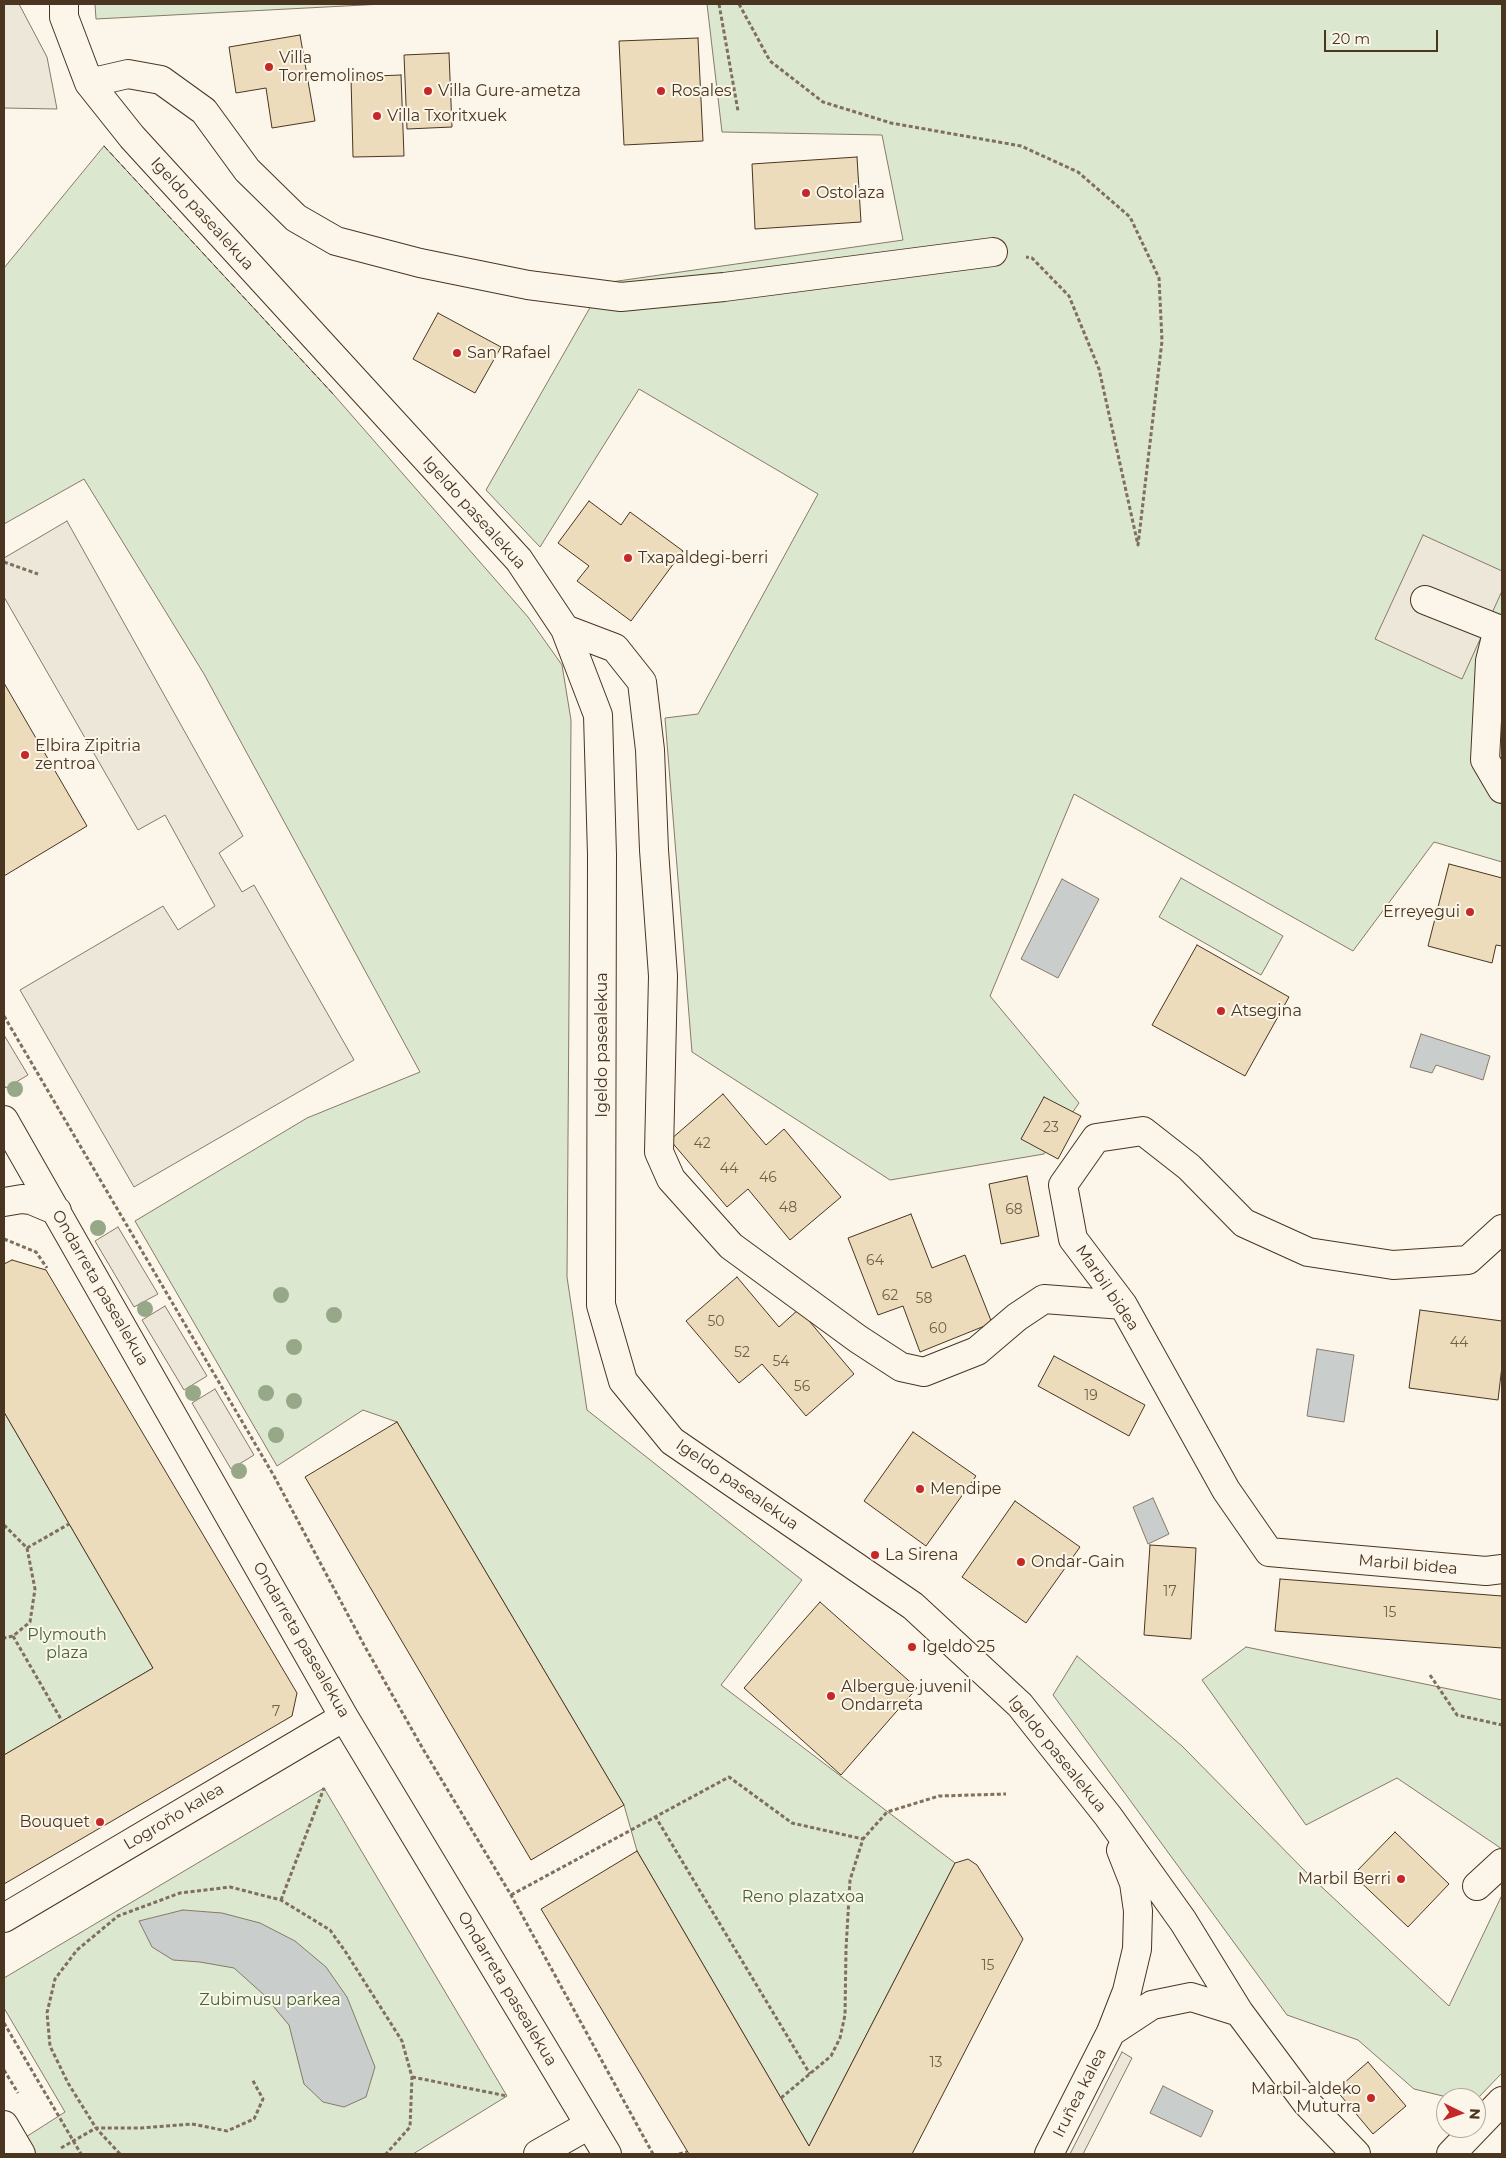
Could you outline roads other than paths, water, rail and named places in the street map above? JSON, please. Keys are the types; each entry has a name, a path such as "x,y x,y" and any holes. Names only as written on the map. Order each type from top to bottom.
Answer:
{"street":[{"name":"Igeldo pasealekua","path":"64,4 64,17 88,83 132,138 519,560 565,629 598,715 602,855 602,1305 623,1382 672,1441 913,1606 1020,1706 1108,1816 1183,1921 1239,2012 1306,2102 1356,2154"},
{"path":"88,83 128,74 161,80 204,111 247,170 296,218 336,241 420,263 528,285 621,297 724,287 993,252"},
{"path":"1425,600 1498,629 1490,661 1485,760 1502,789"},
{"path":"565,629 614,648 642,682 650,750 654,850 663,976 659,1152 671,1179 731,1246 858,1339 902,1367 924,1372 977,1351 1016,1317 1044,1299 1123,1305"},
{"name":"Ondarreta pasealekua","path":"4,1120 344,1717 607,2154"},
{"name":"Marbil bidea","path":"1502,1229 1468,1260 1393,1265 1308,1252 1244,1224 1189,1167 1143,1131 1096,1138 1063,1185 1073,1239 1123,1305 1226,1490 1269,1552 1486,1571 1502,1569"},
{"path":"4,1202 22,1199 31,1200 57,1211"},
{"name":"Logroño kalea","path":"4,1918 344,1717"},
{"name":"Iruñea kalea","path":"1049,2154 1111,2032 1127,1991 1136,1949 1138,1911 1134,1883 1108,1816"},
{"path":"1477,1886 1502,1863"},
{"path":"1111,2032 1152,2005 1191,1997 1239,2012"},
{"path":"1451,2154 1502,2102"},
{"path":"4,2125 21,2154"},
{"path":"538,2154 589,2125"}],"place":[{"name":"Villa Torremolinos","path":"269,67"},
{"name":"Villa Gure-ametza","path":"428,91"},
{"name":"Rosales","path":"661,91"},
{"name":"Villa Txoritxuek","path":"377,116"},
{"name":"Ostolaza","path":"806,193"},
{"name":"San Rafael","path":"457,353"},
{"name":"Txapaldegi-berri","path":"628,558"},
{"name":"Elbira Zipitria zentroa","path":"25,755"},
{"name":"Erreyegui","path":"1470,912"},
{"name":"Atsegina","path":"1221,1011"},
{"name":"Mendipe","path":"920,1489"},
{"name":"La Sirena","path":"875,1555"},
{"name":"Ondar-Gain","path":"1021,1562"},
{"name":"Igeldo 25","path":"912,1647"},
{"name":"Albergue juvenil Ondarreta","path":"831,1696"},
{"name":"Bouquet","path":"100,1822"},
{"name":"Marbil Berri","path":"1401,1879"},
{"name":"Marbil-aldeko Muturra","path":"1371,2098"}],"park label":[{"name":"Plymouth plaza","path":"67,1644"},
{"name":"Reno plazatxoa","path":"803,1897"},
{"name":"Zubimusu parkea","path":"270,2000"}]}
